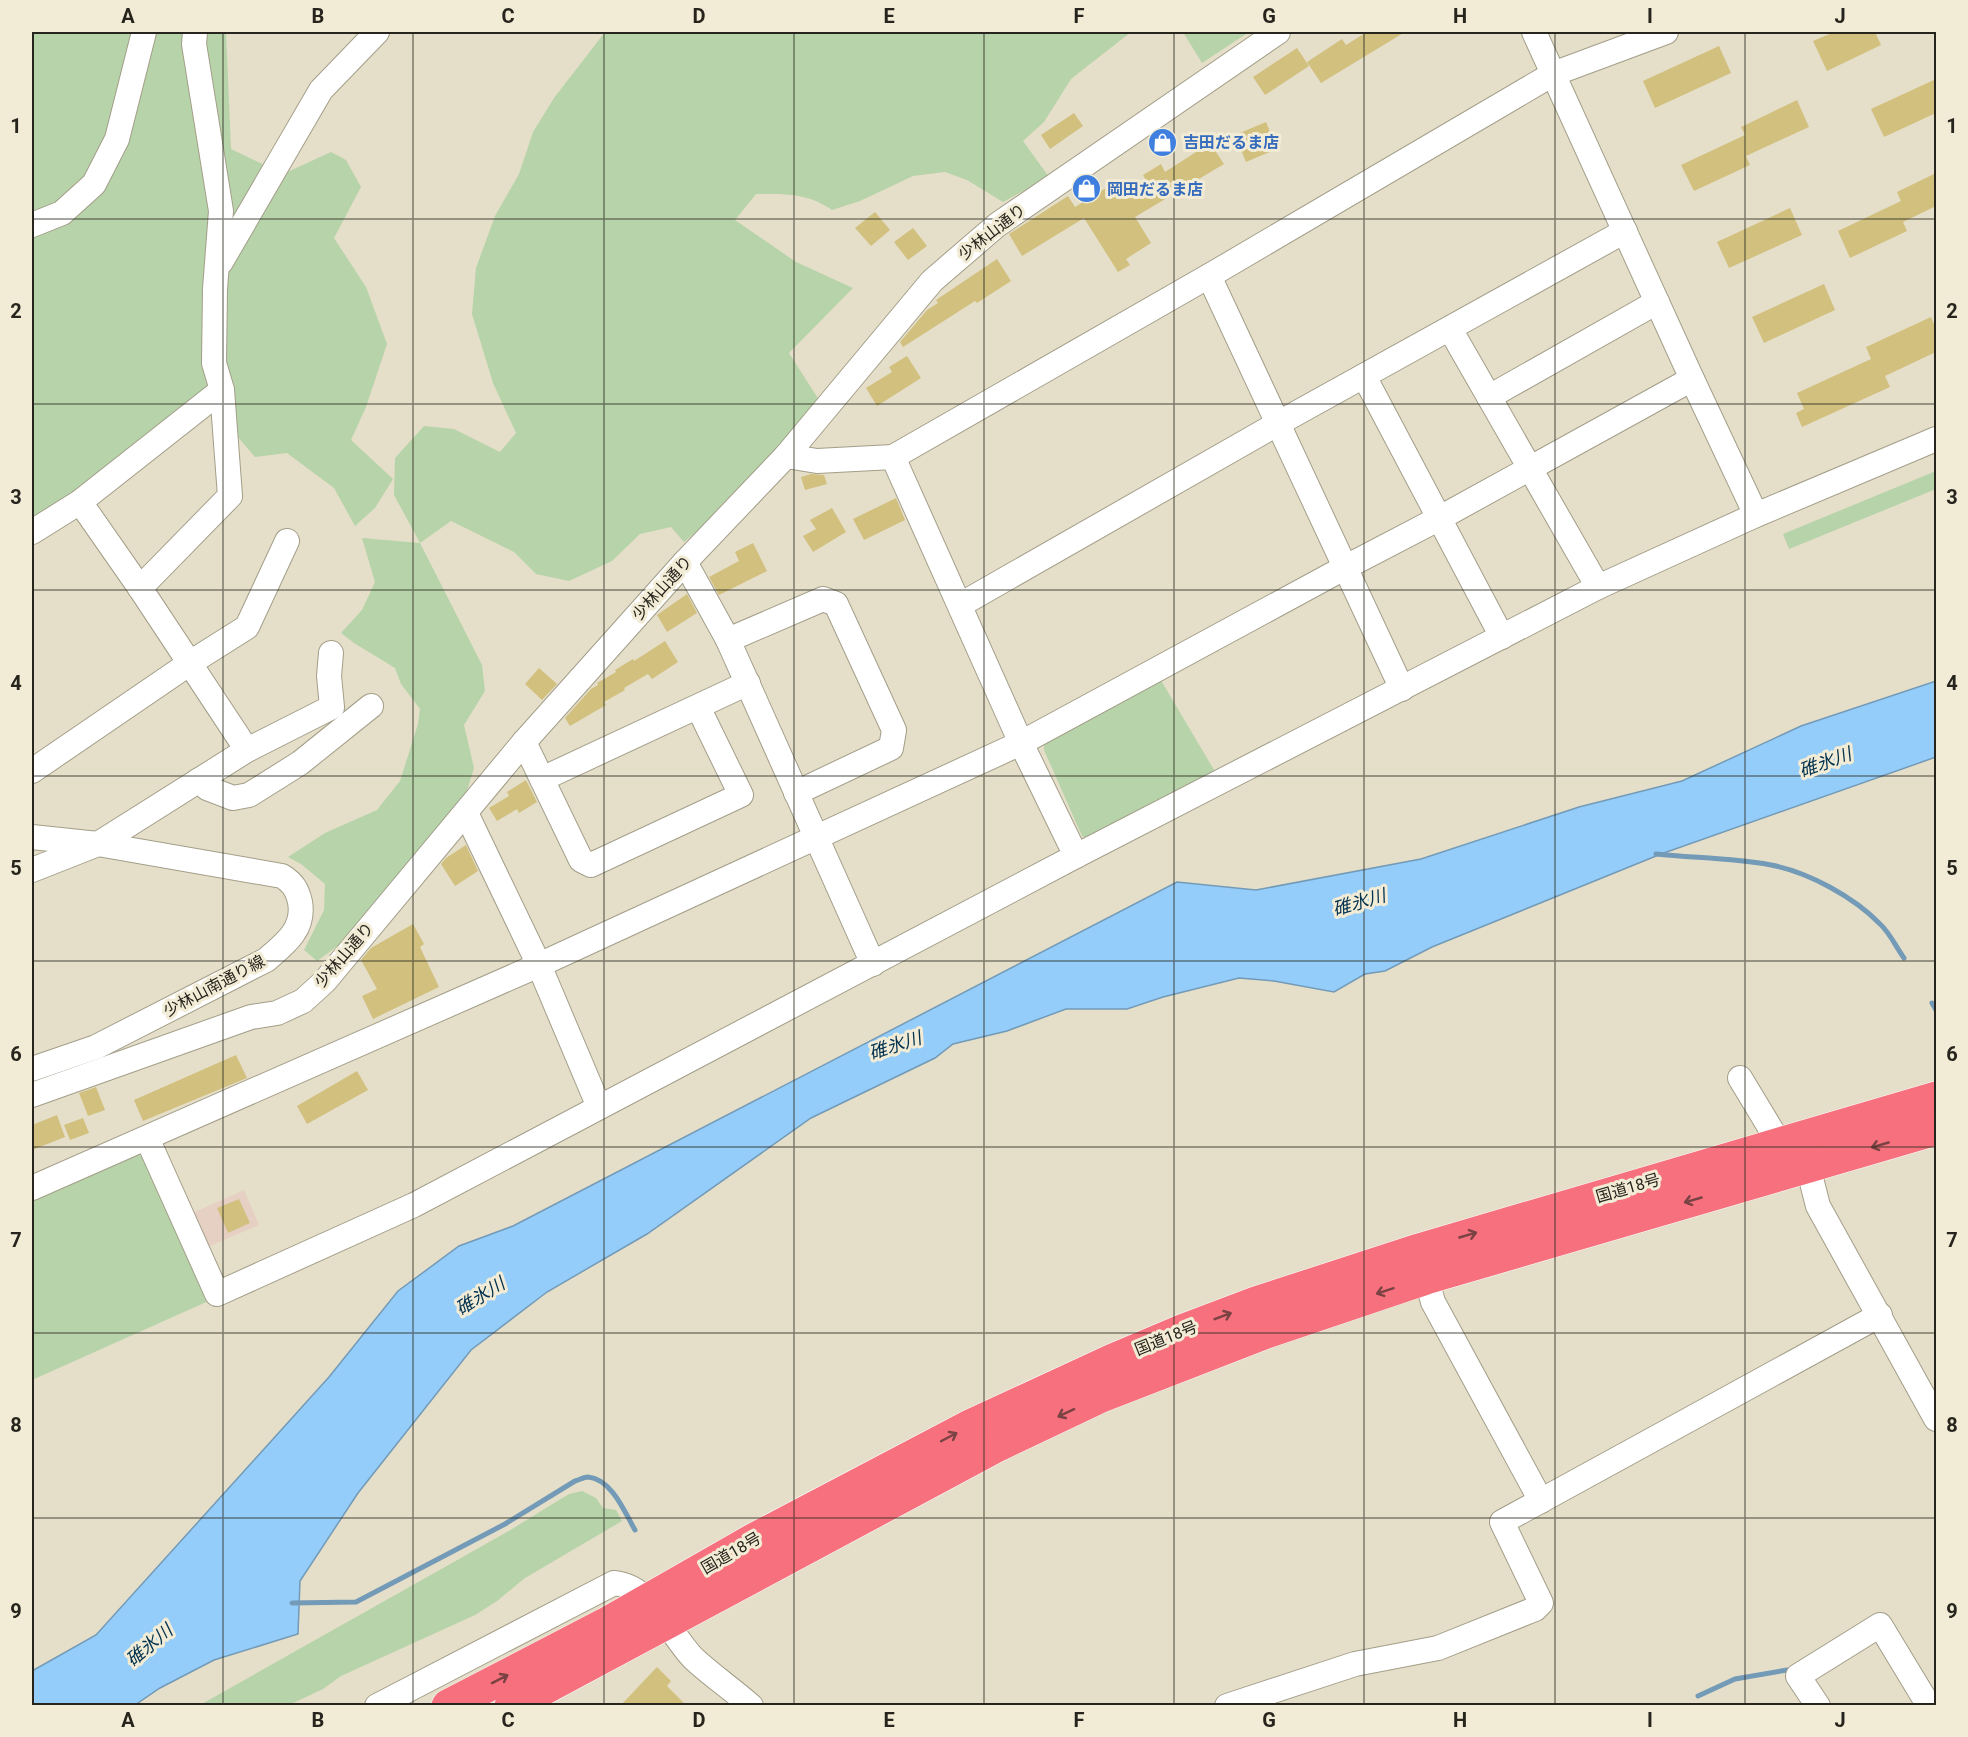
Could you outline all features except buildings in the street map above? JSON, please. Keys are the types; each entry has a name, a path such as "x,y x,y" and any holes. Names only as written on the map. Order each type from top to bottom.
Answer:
{"highway":[{"name":"国道18号","path":"511,1706 657,1611 786,1522 968,1427 1111,1361 1182,1331 1256,1304 1423,1264 1795,1150 1936,1098"},
{"name":"国道18号","path":"1795,1150 1936,1129"},
{"name":"国道18号","path":"448,1706 606,1624 657,1611 926,1483 998,1445 1101,1396 1195,1358 1336,1307 1423,1264"}],"street":[{"path":"32,225 62,213 94,184 117,140 144,32"},
{"path":"140,588 230,496 222,390 214,363 215,289 221,211 194,44 195,32"},
{"path":"218,266 321,90 377,32"},
{"name":"少林山通り","path":"32,1095 251,1017 277,1012 303,1001 325,981 524,742 686,562 786,456 932,281 997,225 1278,32"},
{"path":"1534,32 1756,515"},
{"path":"786,456 817,461 893,457 1209,276 1553,74 1666,32"},
{"path":"960,605 1277,424 1625,231"},
{"path":"1209,276 1402,689"},
{"path":"1489,397 1657,302"},
{"path":"1450,329 1598,587"},
{"path":"1364,376 1502,637"},
{"path":"32,1188 538,965 1022,743 1692,379"},
{"path":"32,532 80,502 222,390"},
{"path":"147,1138 217,1294 414,1205 1076,856 1598,587 1756,515 1936,439"},
{"path":"893,457 1022,743 1076,856"},
{"path":"80,502 247,750"},
{"path":"32,771 190,663 247,627 287,541"},
{"path":"686,562 728,640 873,964"},
{"path":"728,640 823,599 836,604 894,730 891,748 796,793"},
{"path":"32,870 98,844 247,750 332,707 329,676 331,653"},
{"path":"542,779 747,683"},
{"path":"199,780 207,788 233,798 249,795 300,763 371,706"},
{"path":"524,742 581,860 591,866 741,795 698,707"},
{"path":"466,813 538,965 599,1107"},
{"name":"少林山南通り線","path":"32,837 98,844 282,876 292,882 297,892 301,913 298,928 286,943 267,960 96,1047 32,1070"},
{"path":"1740,1078 1772,1131 1795,1150 1818,1206 1936,1419"},
{"path":"1423,1264 1433,1302 1541,1501"},
{"path":"1227,1706 1355,1664 1438,1648 1535,1609 1540,1603 1502,1522 1880,1315"},
{"path":"1044,1392 1096,1383 1184,1346 1192,1348 1195,1358"},
{"path":"786,1522 844,1508 912,1471 918,1470 926,1483"},
{"path":"377,1706 614,1583 632,1588 657,1611 693,1657 751,1706"},
{"path":"1818,1706 1798,1676 1880,1625 1929,1706"}],"shaded area":[{"path":"244,1190 259,1225 203,1249 188,1215"}],"green space":[{"path":"32,32 226,32 231,149 283,174 331,152 346,160 361,187 334,238 366,287 387,344 366,407 351,440 393,479 375,508 355,526 334,488 287,453 255,457 231,429 230,378 32,524"},
{"path":"605,32 1131,32 1071,79 1044,122 1023,141 1049,177 1003,202 967,180 945,172 913,176 860,201 832,210 805,197 756,194 735,220 796,262 853,288 789,353 819,400 755,474 684,542 671,527 640,534 612,561 569,581 536,574 514,552 451,521 420,543 394,495 395,458 424,426 454,429 500,452 516,433 493,383 472,314 476,268 495,216 519,174 533,132 554,98"},
{"path":"1183,32 1249,32 1202,63"},
{"path":"1936,471 1936,489 1789,549 1783,534"},
{"path":"362,538 420,543 482,665 485,691 464,725 474,768 466,794 339,945 317,961 304,950 324,910 325,884 301,864 288,857 325,833 377,810 400,781 418,724 420,709 401,684 395,668 341,633 362,610 375,582"},
{"path":"1159,677 1217,775 1093,841 1082,836 1044,750 1044,738"},
{"path":"136,1154 147,1158 213,1299 32,1380 32,1201"},
{"path":"582,1491 596,1498 603,1508 616,1510 622,1521 525,1578 497,1601 475,1615 341,1676 323,1689 289,1705 200,1705 507,1532 569,1494"}],"water":[{"name":"碓氷川","path":"1936,681 1936,757 1661,854 1432,947 1385,971 1365,974 1334,992 1274,981 1239,978 1163,997 1127,1009 1066,1009 1007,1031 953,1044 935,1058 811,1118 647,1234 547,1292 471,1350 358,1493 300,1581 298,1634 214,1660 160,1688 135,1705 32,1705 32,1671 96,1635 329,1377 398,1291 459,1246 513,1226 1177,882 1256,890 1421,859 1579,807 1682,781 1801,726"}],"waterway":[{"path":"1656,854 1728,859 1771,865 1800,873 1830,887 1857,904 1887,932 1904,958"},
{"path":"1932,1003 1936,1010"},
{"path":"292,1603 356,1602 505,1524 575,1481 586,1477 596,1479 611,1490 635,1530"},
{"path":"1698,1696 1735,1679 1787,1670"}],"place":[{"name":"吉田だるま店","path":"1162,142"},
{"name":"岡田だるま店","path":"1086,189"}]}
